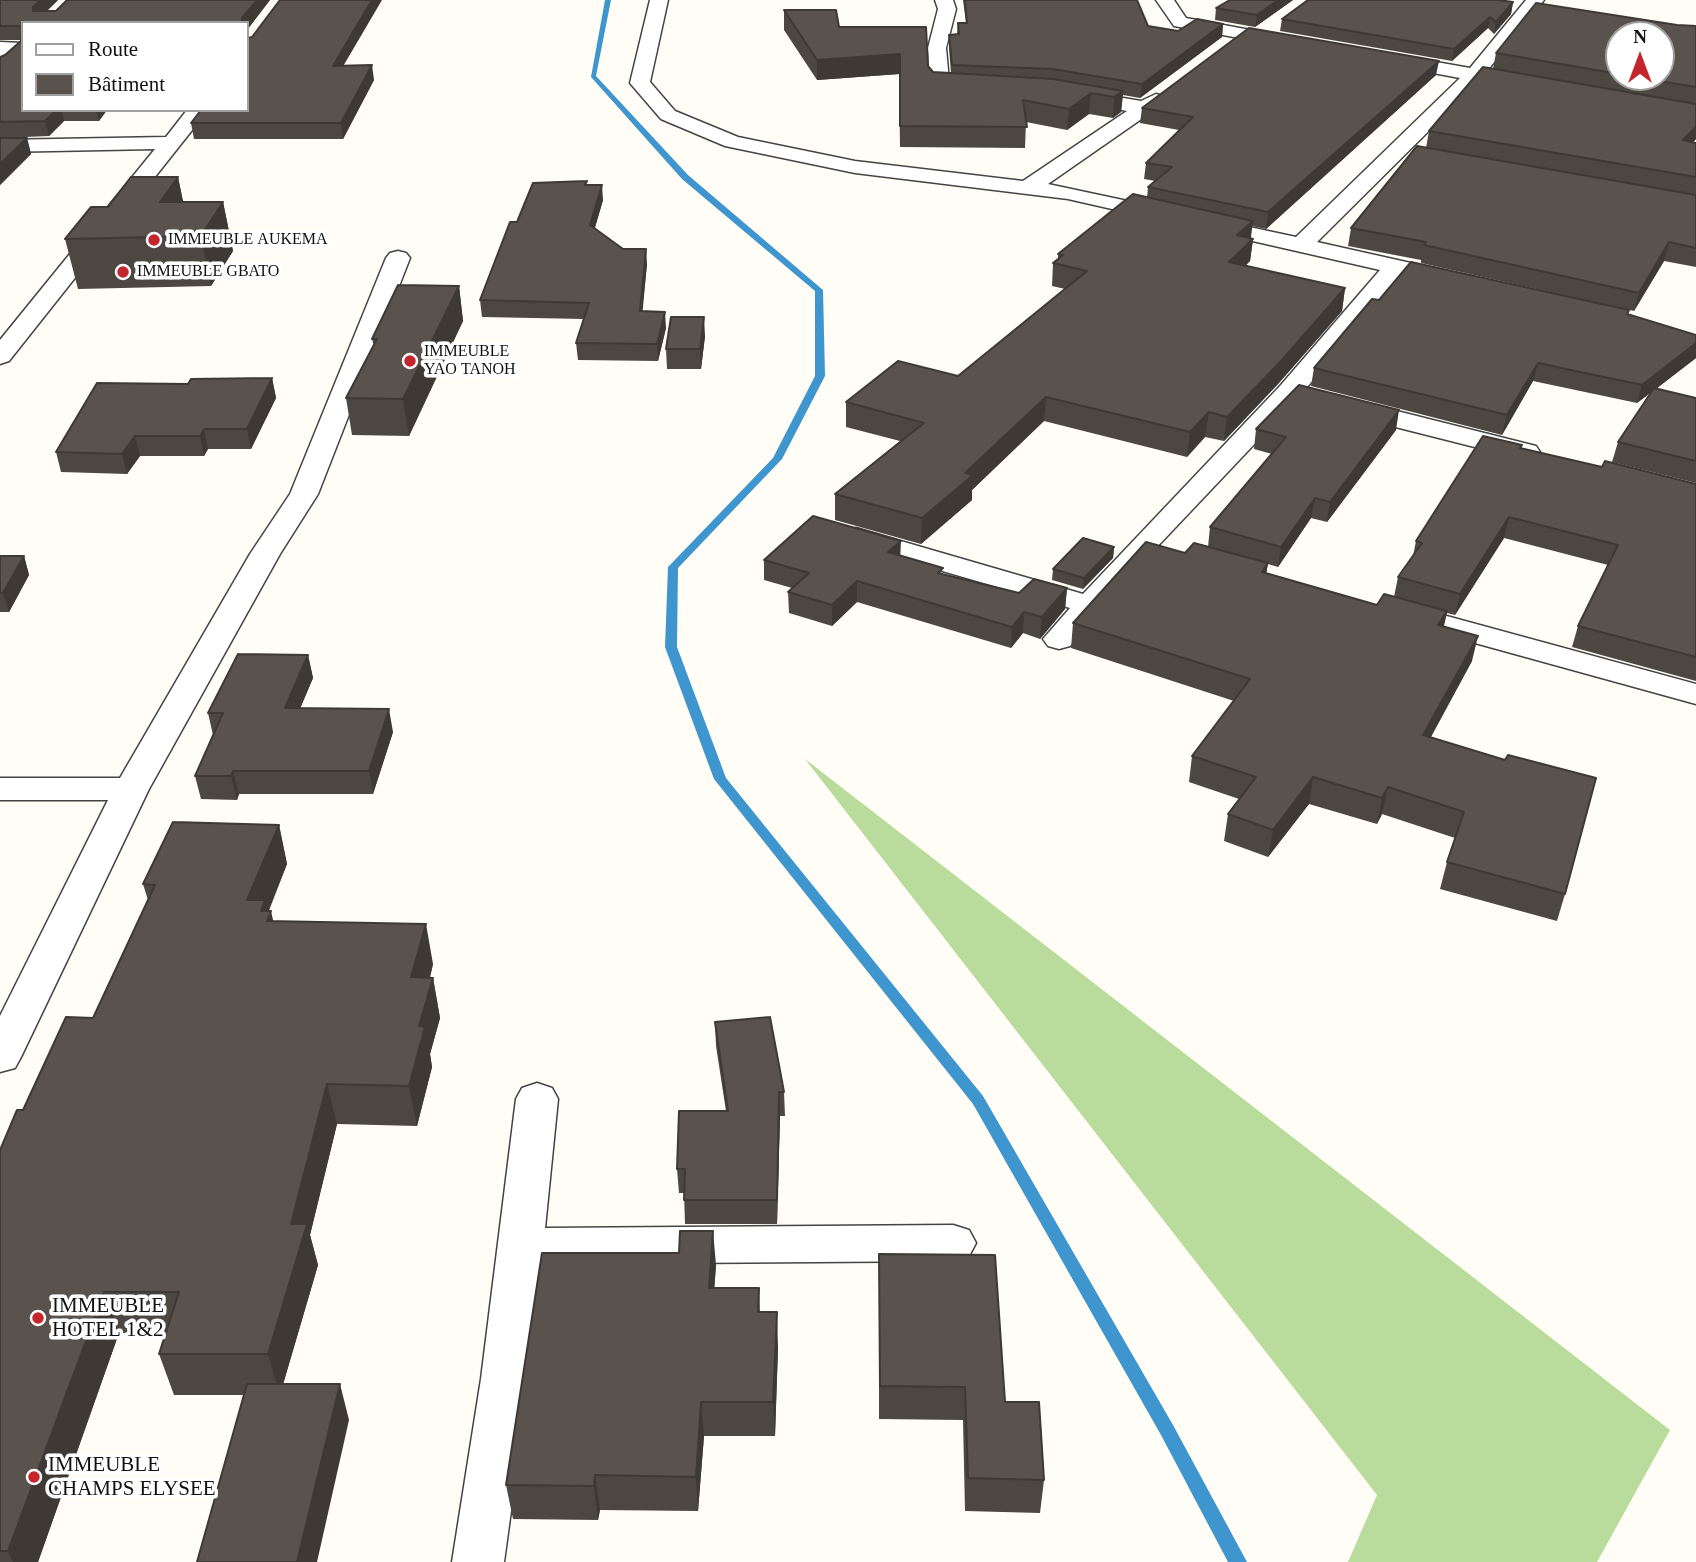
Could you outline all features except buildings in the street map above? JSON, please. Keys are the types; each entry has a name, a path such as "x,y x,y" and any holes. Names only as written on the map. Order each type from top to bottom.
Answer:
{"street":[{"path":"659,0 640,83 668,116 732,142 855,167 1029,187 1478,285"},
{"path":"944,0 947,9 937,48 940,86 993,87"},
{"path":"1164,0 1180,22 1312,46"},
{"path":"1300,245 1474,75 1531,4 1553,12"},
{"path":"1221,50 1279,22"},
{"path":"0,64 14,47"},
{"path":"1366,56 1539,86"},
{"path":"1052,91 1145,108"},
{"path":"1029,187 1167,92"},
{"path":"0,356 196,112"},
{"path":"0,146 172,143"},
{"path":"1396,151 1423,156"},
{"path":"0,1057 131,789 265,554 304,494 398,258"},
{"path":"1059,639 1091,604 1159,546 1311,398 1396,266"},
{"path":"1311,398 1551,458"},
{"path":"835,531 1091,604"},
{"path":"1374,606 1696,694"},
{"path":"0,789 131,789"},
{"path":"478,1562 505,1379 537,1099"},
{"path":"520,1247 953,1243"}],"green space":[{"path":"805,759 1670,1430 1597,1562 1348,1562 1377,1495"}],"waterway":[{"path":"608,0 593,76 685,177 819,290 820,376 777,459 673,567 671,647 720,779 978,1100 1167,1430 1238,1562"}],"place":[{"name":"IMMEUBLE AUKEMA","path":"154,240"},
{"name":"IMMEUBLE GBATO","path":"123,272"},
{"name":"IMMEUBLE YAO TANOH","path":"410,361"},
{"name":"IMMEUBLE HOTEL 1&2","path":"38,1318"},
{"name":"IMMEUBLE CHAMPS ELYSEE","path":"34,1477"}]}
